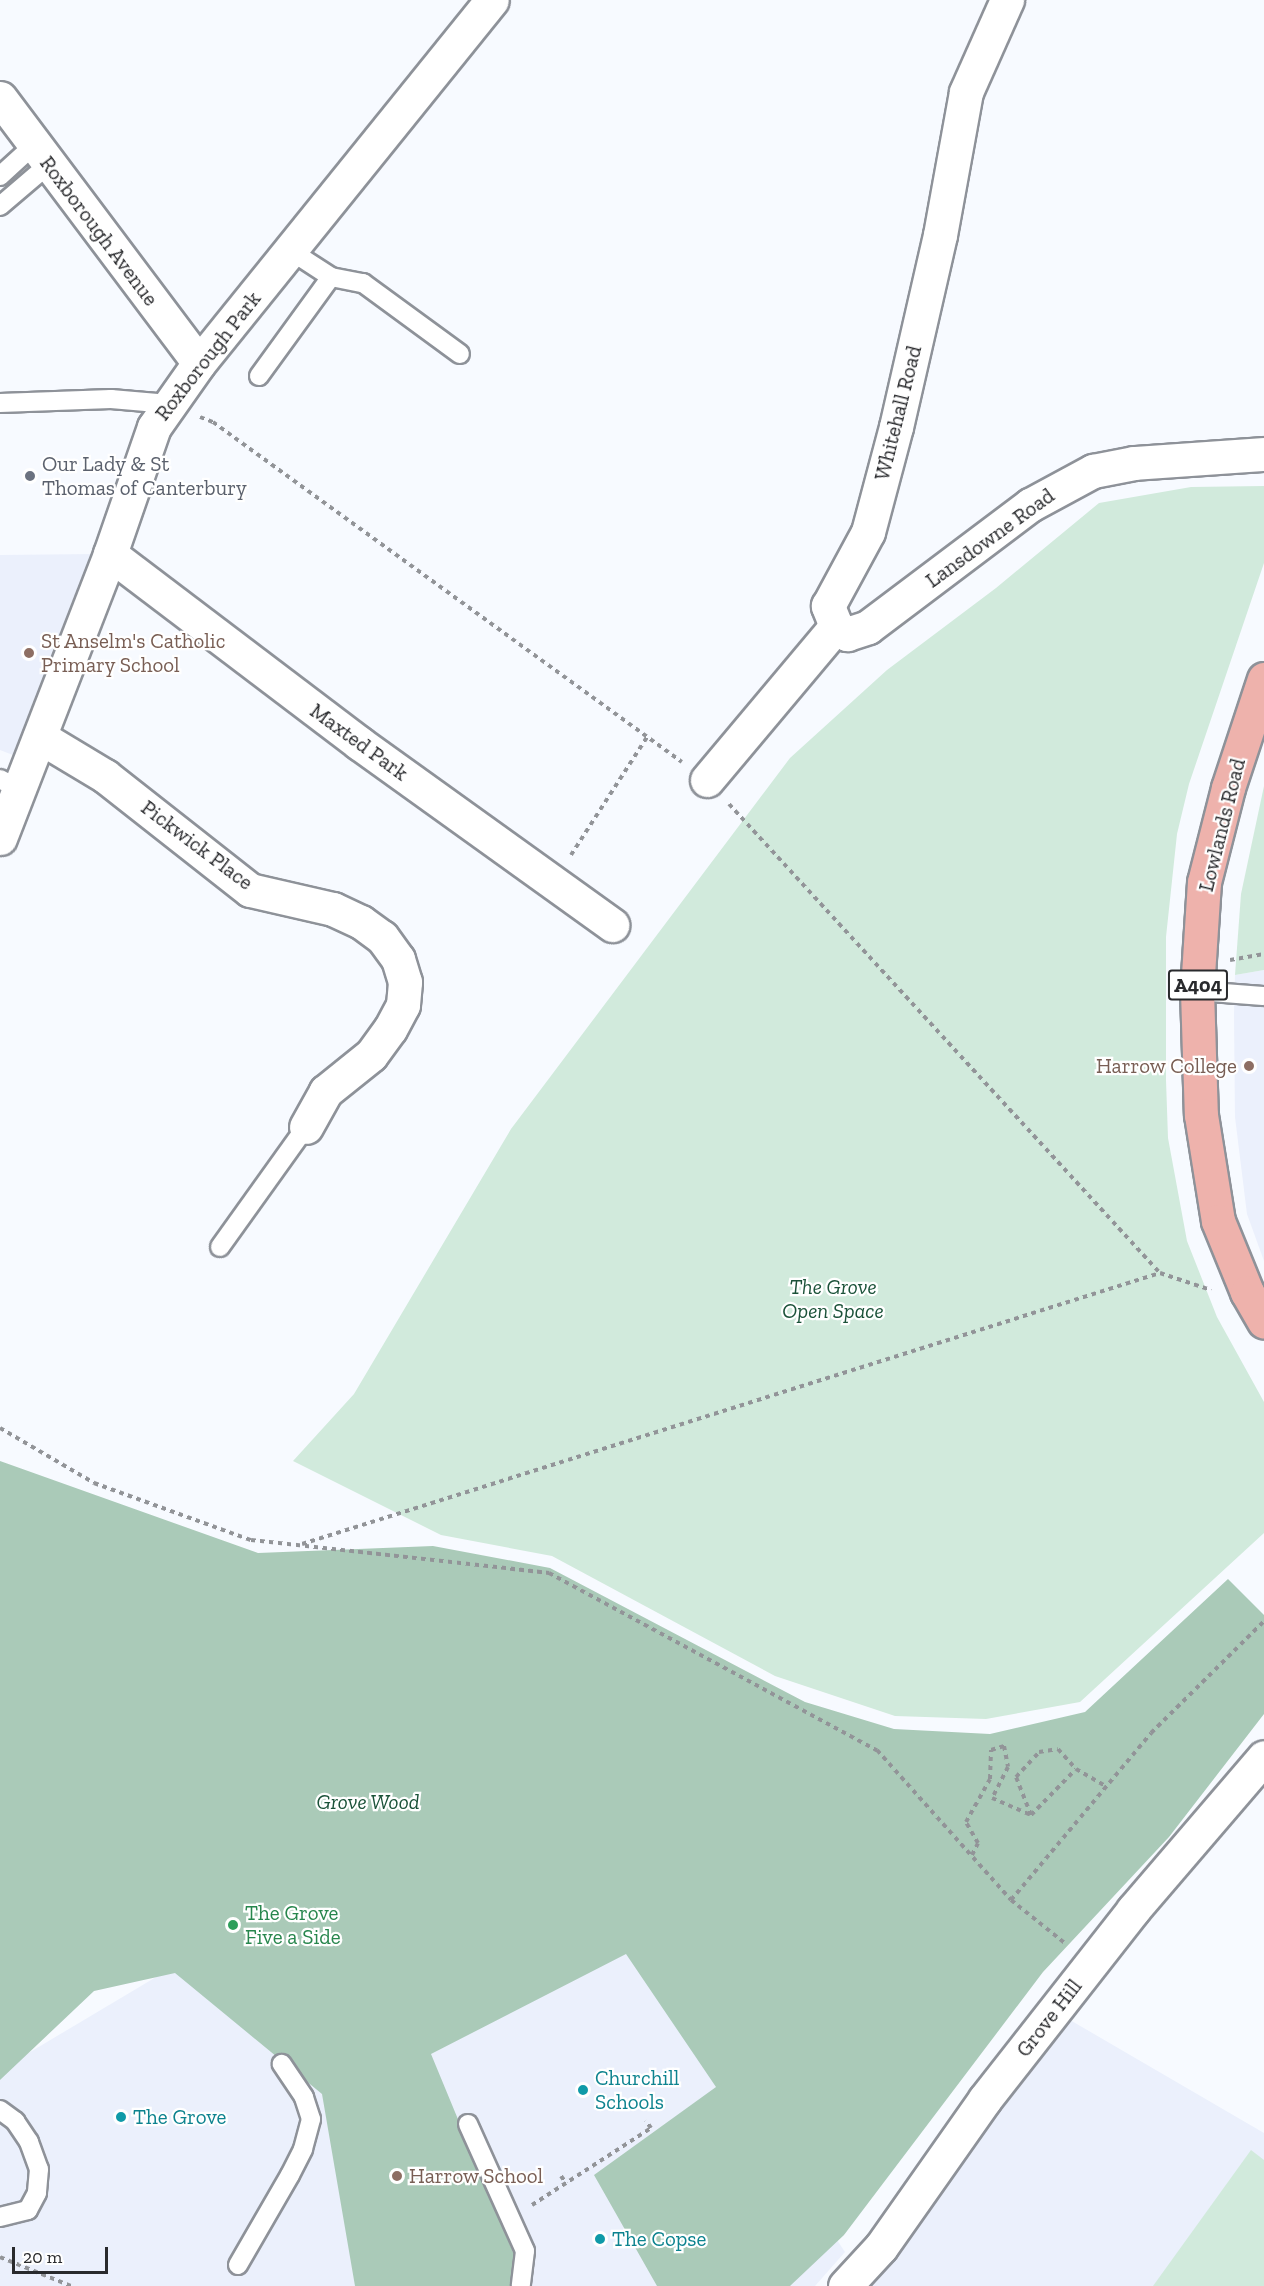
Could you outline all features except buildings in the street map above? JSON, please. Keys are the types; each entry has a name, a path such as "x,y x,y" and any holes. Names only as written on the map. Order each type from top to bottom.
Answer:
{"main road":[{"name":"Lowlands Road","path":"1264,680 1228,788 1204,882 1197,990 1201,1115 1216,1210 1247,1292 1264,1322"}],"street":[{"name":"Roxborough Park","path":"0,838 9,784 40,737 110,554 154,427 199,363 492,0"},
{"name":"Whitehall Road","path":"836,626 828,606 868,532 940,235 966,92 1007,0"},
{"name":"Roxborough Avenue","path":"0,98 41,156 199,363"},
{"name":"Lansdowne Road","path":"836,626 847,634 868,627 1030,505 1093,471 1134,463 1264,454"},
{"name":"Maxted Park","path":"110,554 359,743 612,925"},
{"path":"707,780 836,626"},
{"name":"Pickwick Place","path":"40,737 105,776 250,890 333,909 361,922 382,937 398,958 405,982 403,1005 390,1029 371,1055 326,1090 306,1127"},
{"name":"Grove Hill","path":"845,2286 881,2247 985,2099 1132,1910 1264,1757"}],"lane":[{"path":"0,176 41,156"},
{"path":"0,207 41,156"},
{"path":"291,251 331,277 363,283 460,354"},
{"path":"259,376 331,277"},
{"path":"0,403 111,399 169,404"},
{"path":"1197,990 1264,996"},
{"path":"220,1246 306,1127"},
{"path":"238,2265 295,2166 311,2119 304,2097 282,2064"},
{"path":"0,2110 15,2121 29,2142 39,2169 37,2193 28,2210 0,2217"},
{"path":"468,2124 525,2251 521,2286"}],"path":[{"path":"169,404 213,422 707,780 1160,1273 1211,1290"},
{"path":"553,882 647,737"},
{"path":"299,1545 1160,1273"},
{"path":"0,1428 94,1483 251,1540 549,1573 877,1750 1011,1900 1056,1938"},
{"path":"1011,1900 1151,1733 1264,1621"},
{"path":"972,1856 978,1843 966,1822 990,1779 991,1750 1004,1746 1008,1767 992,1798 1031,1815"},
{"path":"1031,1815 1017,1777 1039,1752 1058,1749 1076,1769 1105,1786"},
{"path":"1031,1815 1076,1769"},
{"path":"990,1779 998,1787"},
{"path":"509,2215 566,2183 651,2128 646,2121"},
{"path":"561,2176 566,2183"},
{"path":"0,2257 70,2286"}],"shaded area":[{"name":"St Anselm's Catholic Primary School","path":"95,554 18,757 0,750 0,555"},
{"name":"Harrow College","path":"1264,970 1264,1261 1247,1214 1235,1117 1234,1014 1235,975"},
{"name":"Harrow School","path":"636,1936 845,2252 815,2286 0,2286 0,2070 183,1961"},
{"path":"1070,2020 1264,2133 1264,2286 865,2286 966,2150"}],"green space":[{"name":"The Grove Open Space","path":"1264,486 1264,563 1189,784 1177,834 1166,937 1166,1080 1168,1138 1187,1241 1217,1317 1264,1402 1264,1533 1080,1702 986,1719 895,1716 775,1676 552,1556 441,1535 293,1461 354,1394 511,1129 790,758 887,670 996,588 1099,503 1191,487"},
{"path":"1264,786 1264,970 1235,975 1241,894"},
{"name":"Grove Wood","path":"0,1461 258,1553 433,1546 550,1568 805,1702 894,1729 990,1734 1085,1712 1228,1579 1264,1615 1264,1714 1169,1837 1043,1972 844,2235 790,2286 657,2286 594,2175 716,2087 626,1954 431,2054 527,2286 355,2286 322,2094 175,1973 94,1991 0,2080"},
{"path":"1251,2150 1264,2160 1264,2286 1153,2286"}],"place":[{"name":"Our Lady & St Thomas of Canterbury","path":"30,476"},
{"name":"St Anselm's Catholic Primary School","path":"29,653"},
{"name":"Harrow College","path":"1249,1066"},
{"name":"The Grove Five a Side","path":"233,1925"},
{"name":"Churchill Schools","path":"583,2090"},
{"name":"The Grove","path":"121,2117"},
{"name":"Harrow School","path":"397,2176"},
{"name":"The Copse","path":"600,2239"}]}
